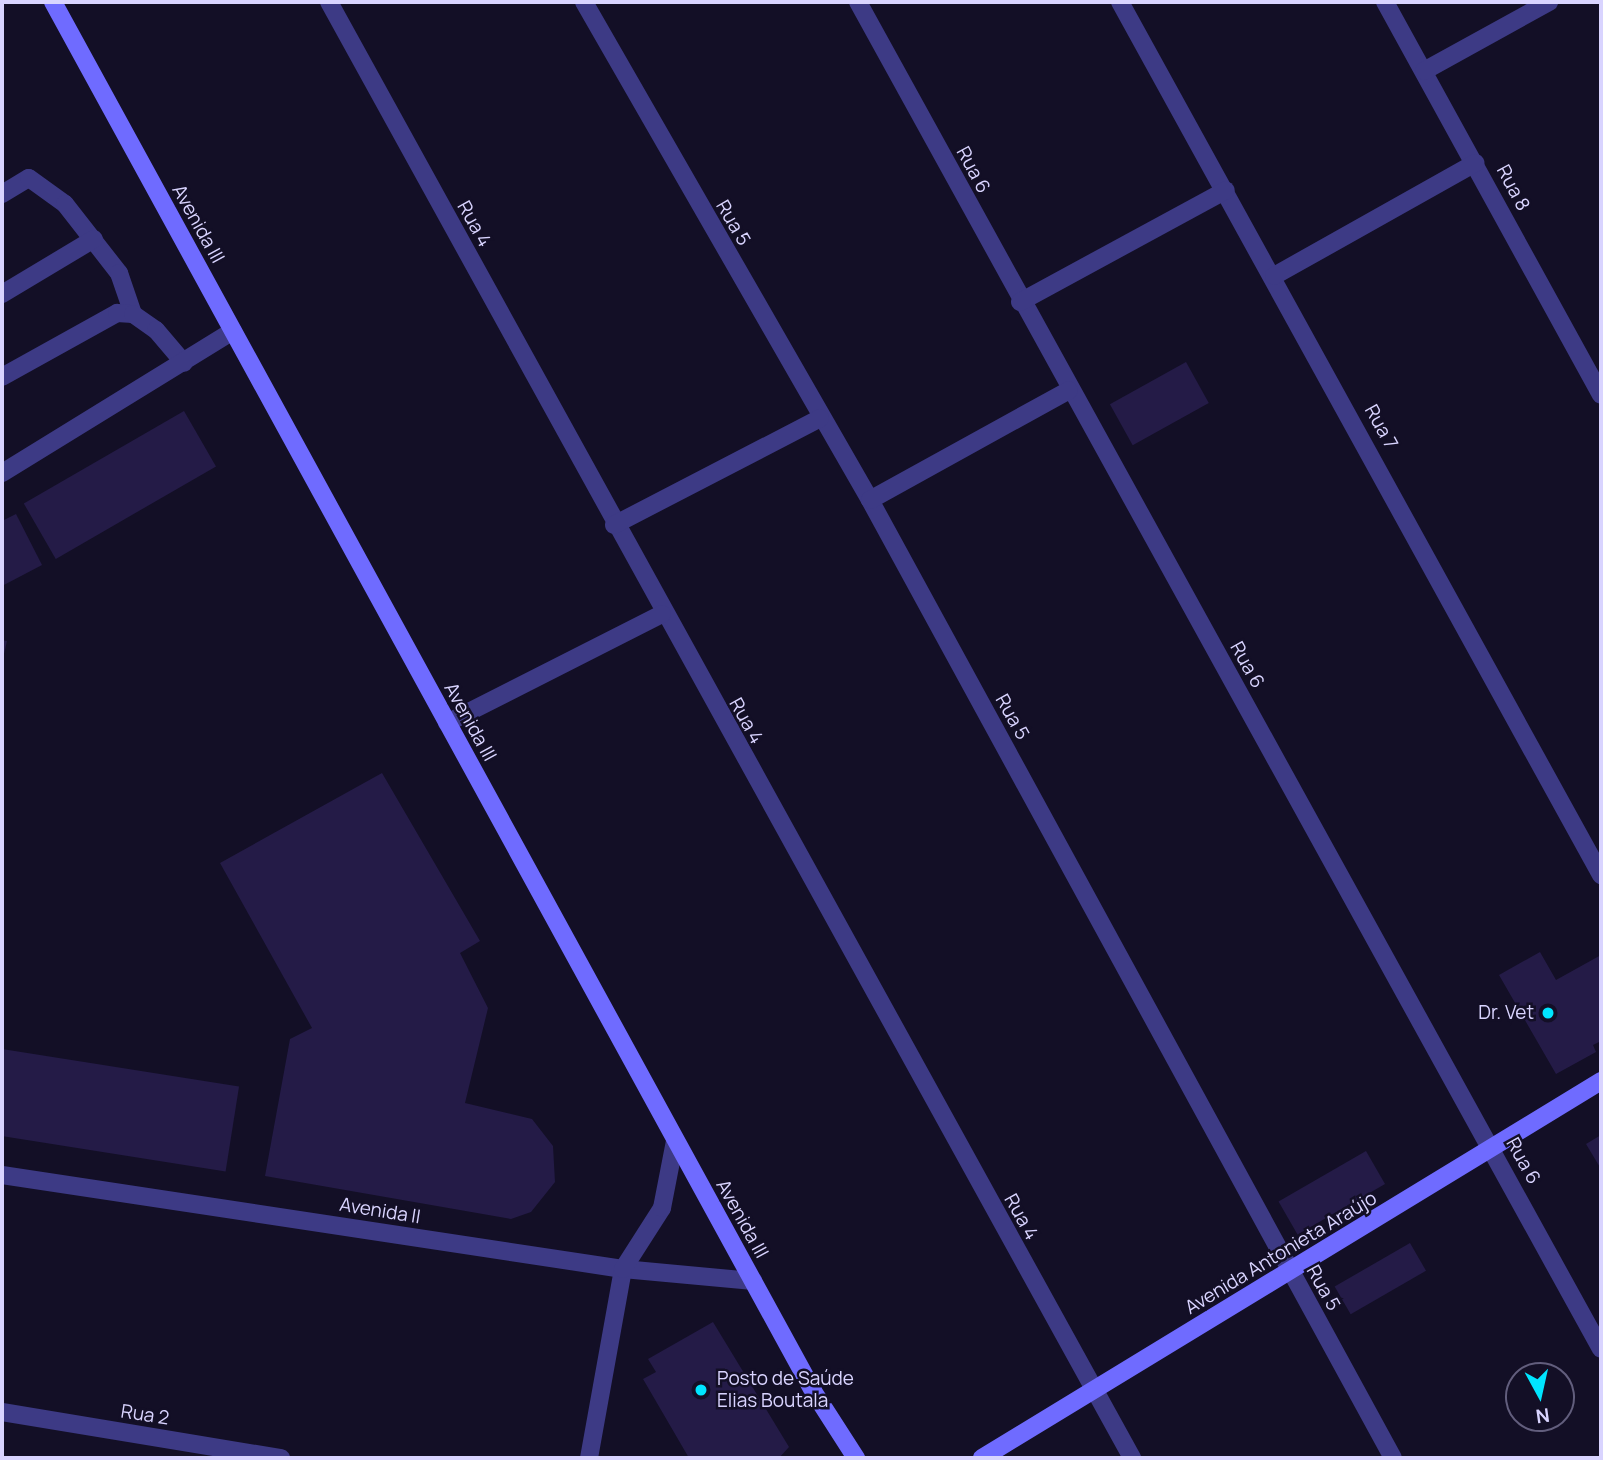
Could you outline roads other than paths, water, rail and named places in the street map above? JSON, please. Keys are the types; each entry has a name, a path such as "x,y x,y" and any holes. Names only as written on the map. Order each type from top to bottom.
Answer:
{"street":[{"name":"Avenida III","path":"53,2 752,1281 856,1458"},
{"name":"Rua 4","path":"329,2 662,614 1132,1458"},
{"name":"Rua 5","path":"584,2 820,418 870,500 1393,1458"},
{"name":"Rua 6","path":"858,2 1020,302 1493,1150 1601,1349"},
{"name":"Rua 7","path":"1120,2 1274,276 1601,875"},
{"name":"Rua 8","path":"1385,2 1601,396"},
{"path":"1424,71 1549,2"},
{"path":"1274,276 1475,163"},
{"path":"2,194 29,178 65,204 119,273 133,314 184,363"},
{"path":"1020,302 1226,190"},
{"path":"2,294 94,239"},
{"path":"2,377 117,313 133,314"},
{"path":"2,473 233,331"},
{"path":"870,500 1069,390"},
{"path":"614,524 820,418"},
{"path":"447,723 662,614"},
{"name":"Avenida Antonieta Araújo","path":"982,1458 1493,1150 1601,1081"},
{"path":"589,1458 623,1269 662,1208 675,1141"},
{"name":"Avenida II","path":"2,1175 623,1269 752,1281"},
{"name":"Rua 2","path":"2,1412 281,1458"}],"place":[{"name":"Dr. Vet","path":"1548,1013"},
{"name":"Posto de Saúde Elias Boutala","path":"701,1390"}]}
